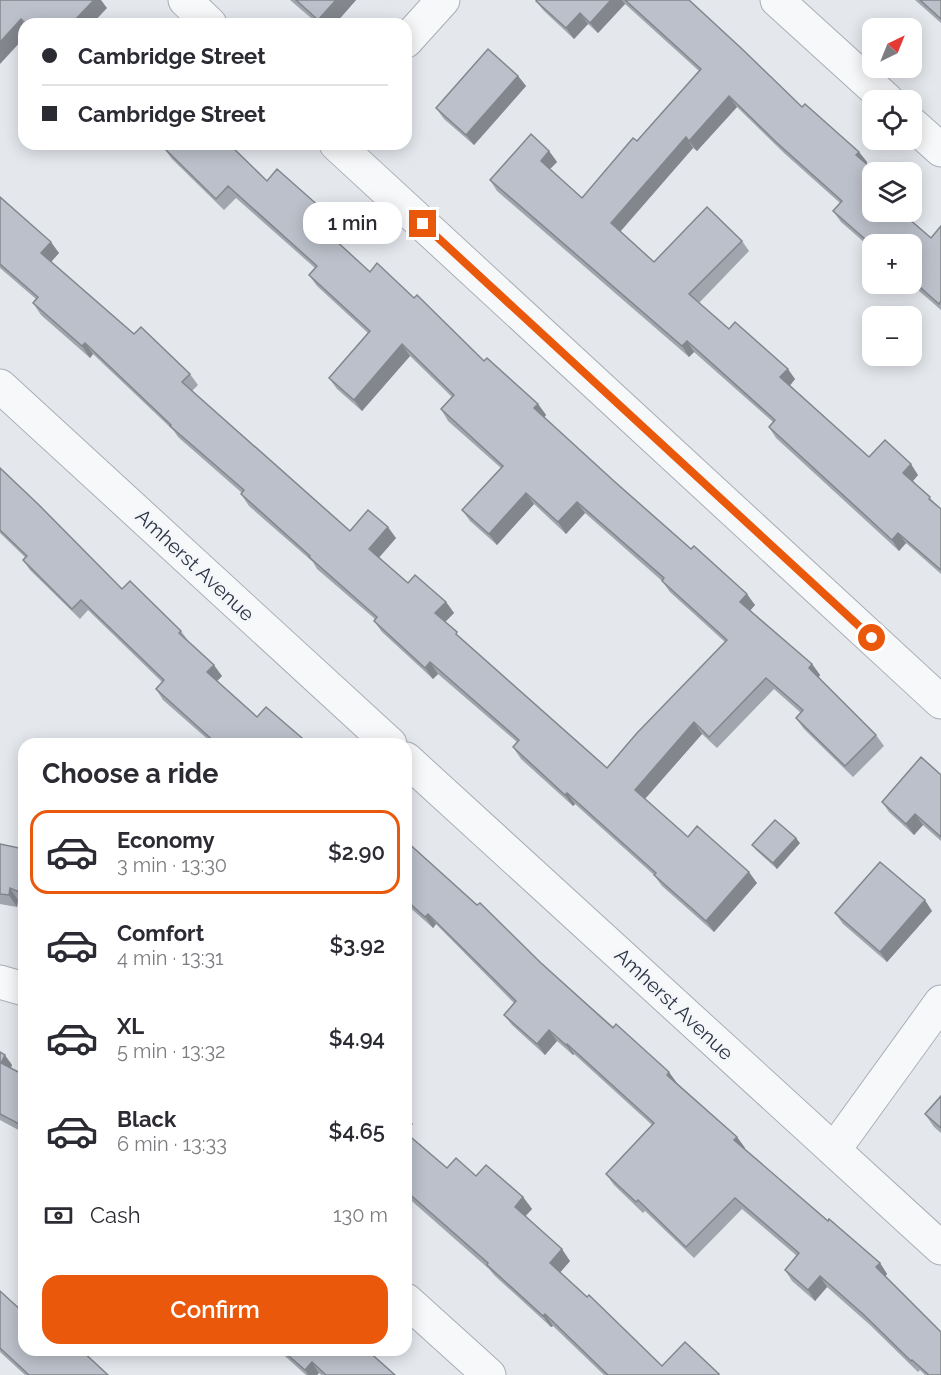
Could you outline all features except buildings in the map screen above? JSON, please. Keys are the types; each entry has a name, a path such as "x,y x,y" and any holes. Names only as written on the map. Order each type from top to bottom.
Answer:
{"street":[{"path":"185,0 204,18"},
{"path":"412,34 443,0"},
{"path":"777,0 876,90"},
{"path":"922,133 941,150"},
{"path":"343,150 941,702"},
{"name":"Amherst Avenue","path":"0,386 383,738"},
{"name":"Amherst Avenue","path":"412,764 941,1248"},
{"path":"0,982 18,987"},
{"path":"834,1150 941,1002"},
{"path":"412,1305 489,1375"}],"route":[{"path":"423,224 872,638"}]}
